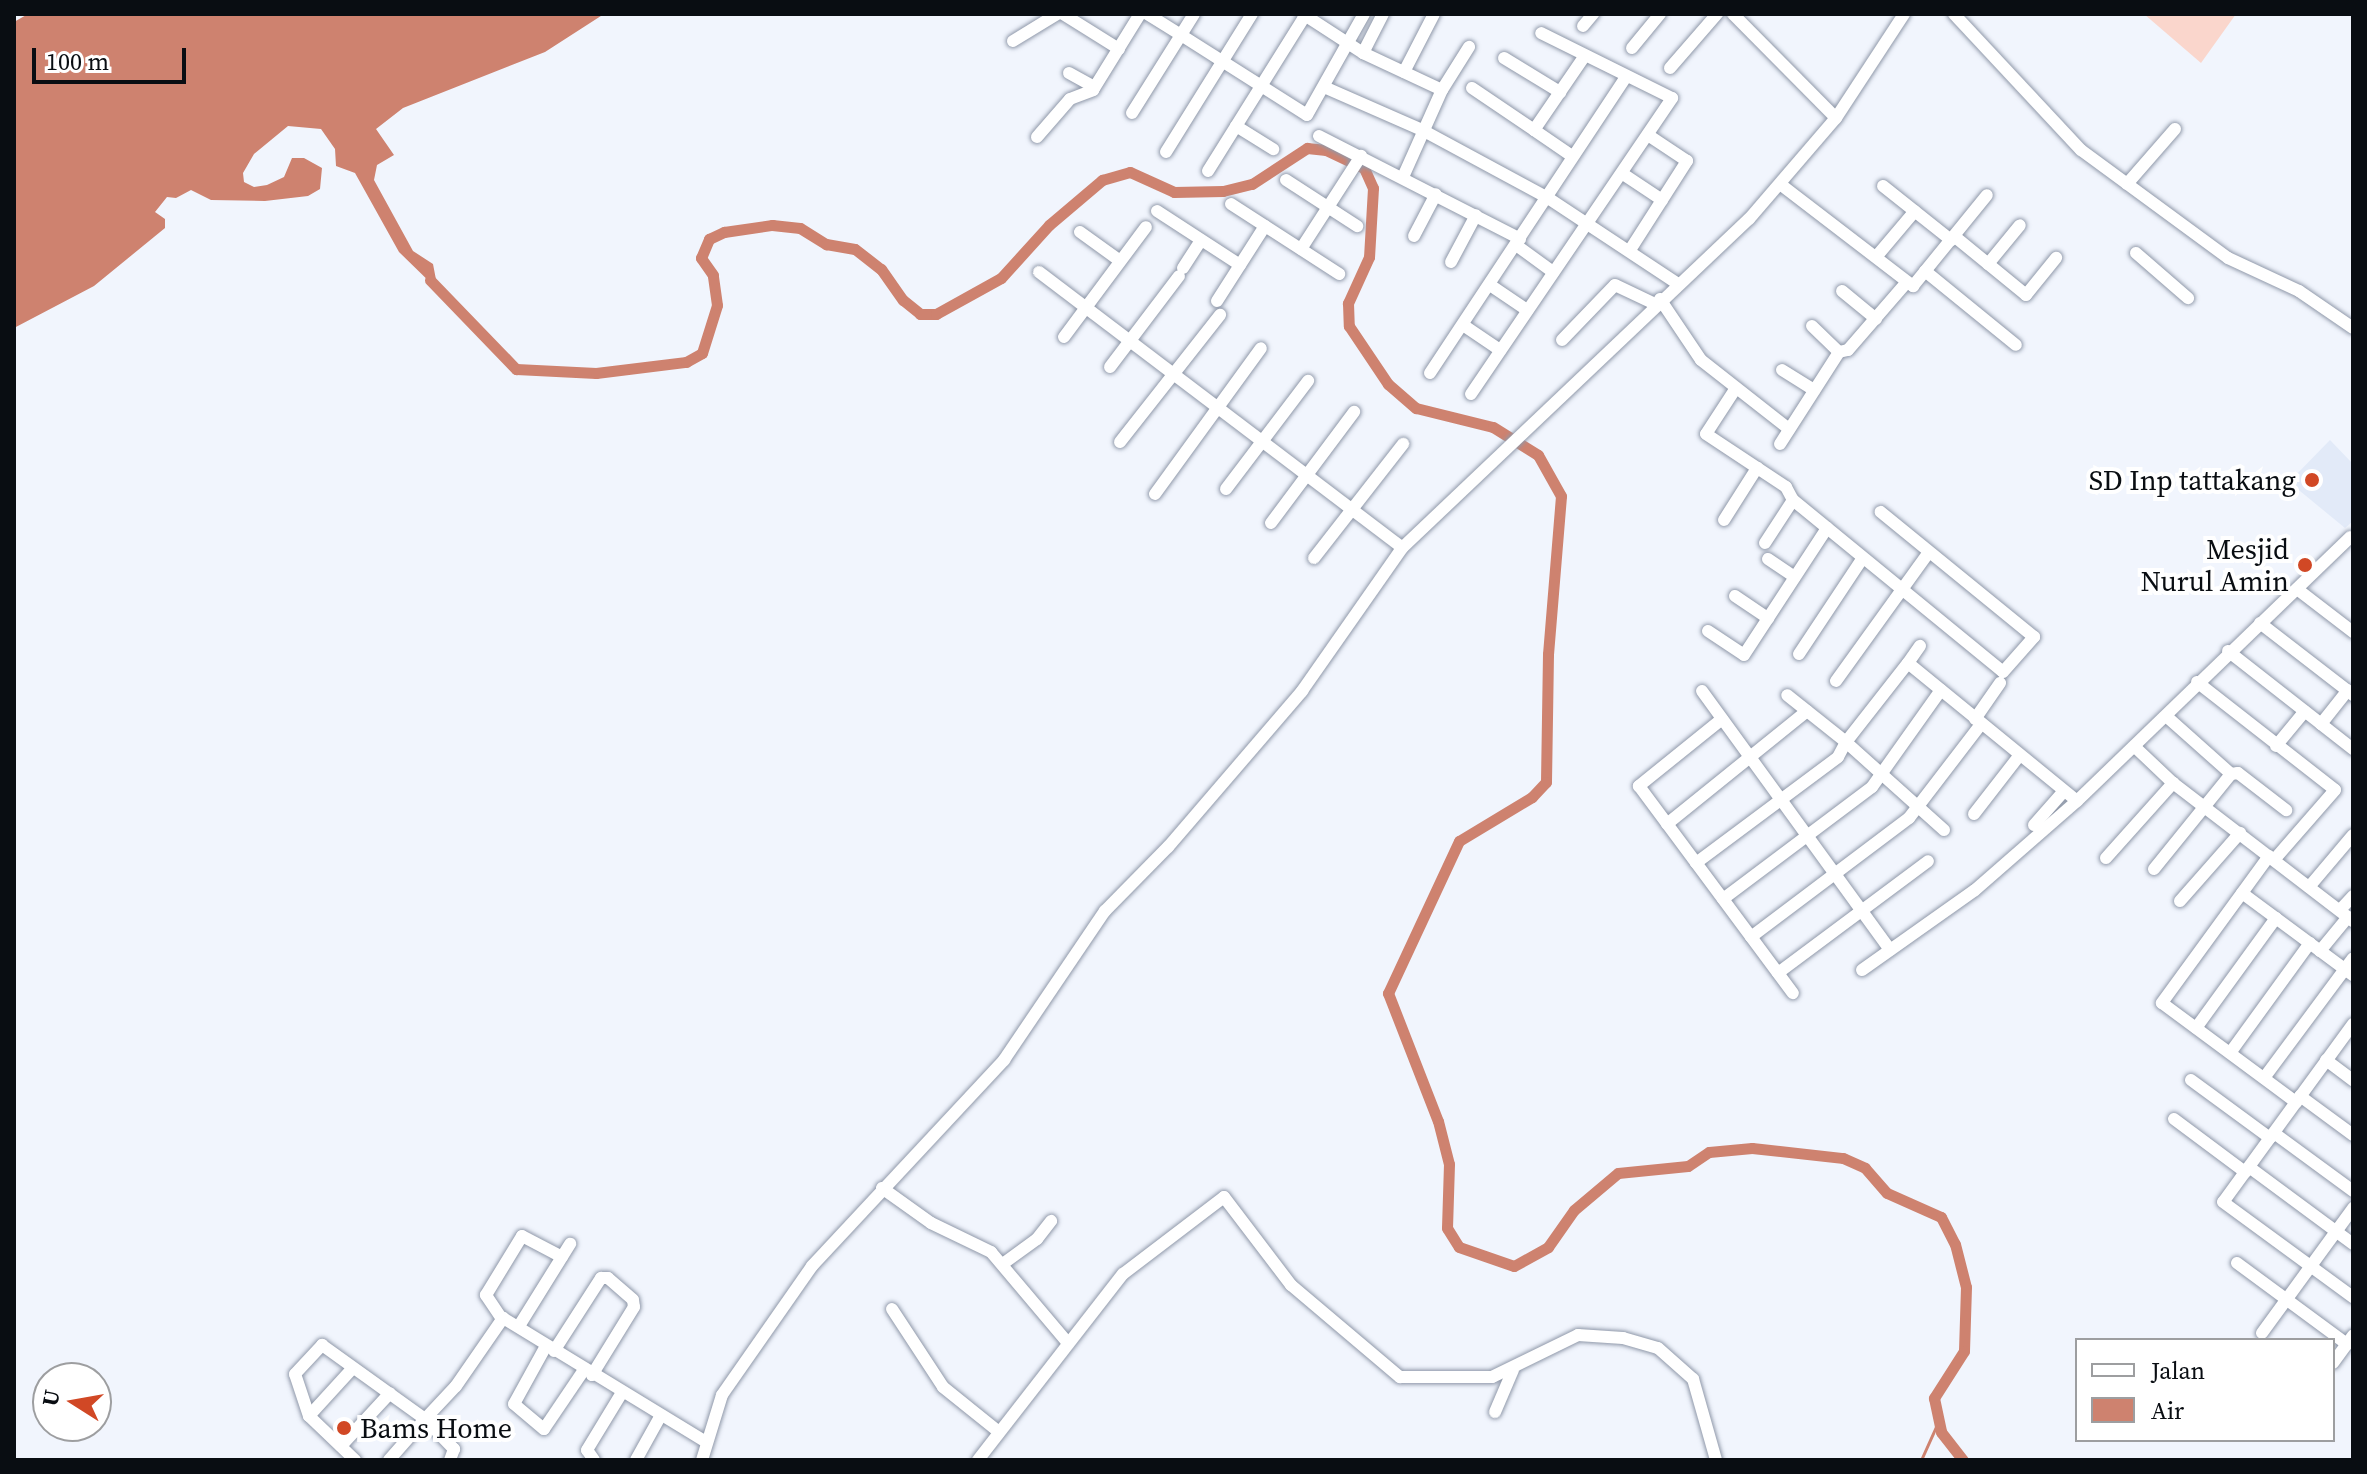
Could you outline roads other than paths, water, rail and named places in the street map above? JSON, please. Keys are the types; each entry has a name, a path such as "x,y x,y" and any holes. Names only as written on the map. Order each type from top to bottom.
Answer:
{"street":[{"path":"1013,41 1060,14 1119,49"},
{"path":"1037,137 1070,99 1094,87 1140,14"},
{"path":"1148,14 1307,115 1330,89 1355,47 1383,14"},
{"path":"1132,113 1194,14"},
{"path":"1166,152 1252,14"},
{"path":"1208,171 1305,14 1355,47 1442,90"},
{"path":"1355,47 1364,14"},
{"path":"1404,72 1434,14"},
{"path":"1583,26 1593,14"},
{"path":"1632,48 1660,14"},
{"path":"1670,68 1717,14"},
{"path":"1733,14 1836,118"},
{"path":"702,1460 722,1395 812,1266 1004,1060 1105,911 1168,847 1308,683 1402,548 1509,449 1780,184 1836,118 1904,14"},
{"path":"1954,14 2069,140 2228,258 2299,291 2353,328"},
{"path":"1471,394 1672,98 1541,33"},
{"path":"1403,177 1442,90 1469,47"},
{"path":"1534,130 1584,57"},
{"path":"1504,58 1560,92"},
{"path":"1069,73 1094,87"},
{"path":"1430,373 1626,77"},
{"path":"1472,88 1572,156"},
{"path":"1330,89 1424,131 1548,198 1678,284"},
{"path":"1236,126 1273,149"},
{"path":"2127,184 2175,129"},
{"path":"1630,250 1687,161 1648,135"},
{"path":"1319,136 1357,162 1403,177 1476,215 1518,242 1553,272"},
{"path":"1301,249 1357,162"},
{"path":"1623,174 1662,200"},
{"path":"1286,180 1357,226"},
{"path":"1780,184 1913,286 1987,195"},
{"path":"1883,186 2026,295 2056,258"},
{"path":"1414,236 1436,194"},
{"path":"1231,204 1339,274"},
{"path":"1157,211 1240,265"},
{"path":"1876,257 1915,211"},
{"path":"1451,262 1476,215"},
{"path":"1988,264 2020,225"},
{"path":"1217,301 1265,226"},
{"path":"1064,337 1146,227"},
{"path":"1080,232 1120,261"},
{"path":"1110,367 1201,240"},
{"path":"2136,253 2188,298"},
{"path":"1925,271 2016,345"},
{"path":"1039,272 1173,377 1402,548"},
{"path":"1780,444 1839,352 1848,350 1907,282"},
{"path":"1490,285 1527,310"},
{"path":"1562,340 1615,285 1658,302 1701,360 1734,391 1789,429"},
{"path":"1842,291 1876,319"},
{"path":"1120,442 1220,315"},
{"path":"1463,325 1500,350"},
{"path":"1812,326 1839,352"},
{"path":"1155,494 1261,348"},
{"path":"1782,370 1814,390"},
{"path":"1226,489 1308,381"},
{"path":"1734,391 1706,434 1786,487 1793,500 1862,559 2003,672 2034,637 1881,512"},
{"path":"1271,523 1354,412"},
{"path":"1314,558 1403,444"},
{"path":"1724,520 1757,468"},
{"path":"1765,543 1793,500"},
{"path":"1708,631 1744,655 1827,528"},
{"path":"1862,970 1975,890 2077,801 2136,748 2228,651 2352,537"},
{"path":"1836,681 1929,552"},
{"path":"1768,559 1795,577"},
{"path":"1799,654 1862,559"},
{"path":"2297,589 2353,632"},
{"path":"1735,596 1768,618"},
{"path":"2260,623 2350,693 2321,724"},
{"path":"1696,863 1838,757 1846,742 1920,646"},
{"path":"2228,651 2353,749"},
{"path":"1908,663 2077,801"},
{"path":"2197,682 2335,790 2242,893 2162,1003 2264,1078 2353,1135"},
{"path":"1751,937 1909,818 1978,721 2000,683"},
{"path":"1723,899 1872,787 1941,690"},
{"path":"1702,691 1890,950"},
{"path":"1787,695 1846,742 1944,830"},
{"path":"1667,824 1807,711"},
{"path":"2276,746 2305,711"},
{"path":"2166,716 2231,774"},
{"path":"1722,719 1639,786 1793,993"},
{"path":"2136,748 2173,783 2347,916"},
{"path":"1974,814 2019,756"},
{"path":"2154,869 2231,774 2238,773 2286,810"},
{"path":"2106,858 2173,783"},
{"path":"2034,825 2064,791"},
{"path":"2180,901 2240,833"},
{"path":"2309,887 2353,835"},
{"path":"1778,973 1928,861"},
{"path":"2242,893 2349,972"},
{"path":"2230,1053 2315,947 2347,916 2353,896"},
{"path":"2196,1028 2276,918"},
{"path":"2264,1078 2349,972 2353,958"},
{"path":"2353,1025 2223,1202 2353,1297"},
{"path":"2326,1060 2353,1080"},
{"path":"2191,1080 2353,1191"},
{"path":"2174,1119 2353,1244"},
{"path":"882,1188 931,1223 976,1243 1004,1263 1068,1343"},
{"path":"978,1460 1106,1293 1154,1247 1222,1197 1302,1296 1400,1377 1492,1377 1591,1333 1658,1348 1693,1379 1716,1460"},
{"path":"2262,1333 2353,1208"},
{"path":"1004,1263 1037,1239 1051,1221"},
{"path":"562,1257 522,1236 486,1296 502,1319 519,1326 621,1394 706,1442"},
{"path":"519,1326 570,1244"},
{"path":"2237,1263 2349,1347"},
{"path":"601,1278 608,1278 633,1300 634,1307 544,1429 514,1404 550,1349 601,1278"},
{"path":"892,1309 943,1387 999,1432"},
{"path":"389,1460 456,1386 502,1319"},
{"path":"355,1460 309,1416 295,1377 298,1368 322,1345 351,1370 425,1419 454,1449 450,1460"},
{"path":"309,1416 351,1370"},
{"path":"1495,1412 1513,1370"},
{"path":"341,1446 390,1393"},
{"path":"594,1460 587,1450 621,1394"},
{"path":"636,1460 661,1415"}],"water":[{"path":"28,14 604,14 545,52 403,108 376,129 394,155 377,165 374,180 413,251 433,264 438,290 399,252 355,173 336,166 335,149 321,129 288,126 254,154 243,173 244,182 254,187 267,185 284,177 292,158 304,158 322,168 320,189 308,196 265,201 211,200 191,190 176,198 167,197 155,212 165,219 165,228 94,286 14,328 14,22"}],"waterway":[{"path":"430,280 516,369 596,373 686,362 702,353 717,305 713,275 701,258 709,239 724,232 772,225 800,228 826,244 855,249 881,269 903,300 920,314 936,314 1001,278 1049,225 1102,180 1130,172 1174,192 1223,191 1252,184 1307,148 1326,150 1364,168 1373,188 1369,257 1348,303 1349,326 1388,384 1416,408 1493,427 1538,455 1561,496 1548,654 1546,782 1532,797 1459,841 1388,993 1438,1121 1449,1164 1447,1228 1459,1247 1514,1266 1548,1247 1574,1210 1618,1173 1688,1166 1709,1152 1752,1148 1843,1158 1865,1168 1887,1193 1941,1217 1955,1244 1966,1287 1964,1351 1934,1398 1941,1432 1963,1460"},
{"path":"1921,1460 1939,1420"}],"place":[{"name":"SD Inp tattakang","path":"2312,480"},
{"name":"Mesjid Nurul Amin","path":"2305,565"},
{"name":"Bams Home","path":"344,1428"}]}
